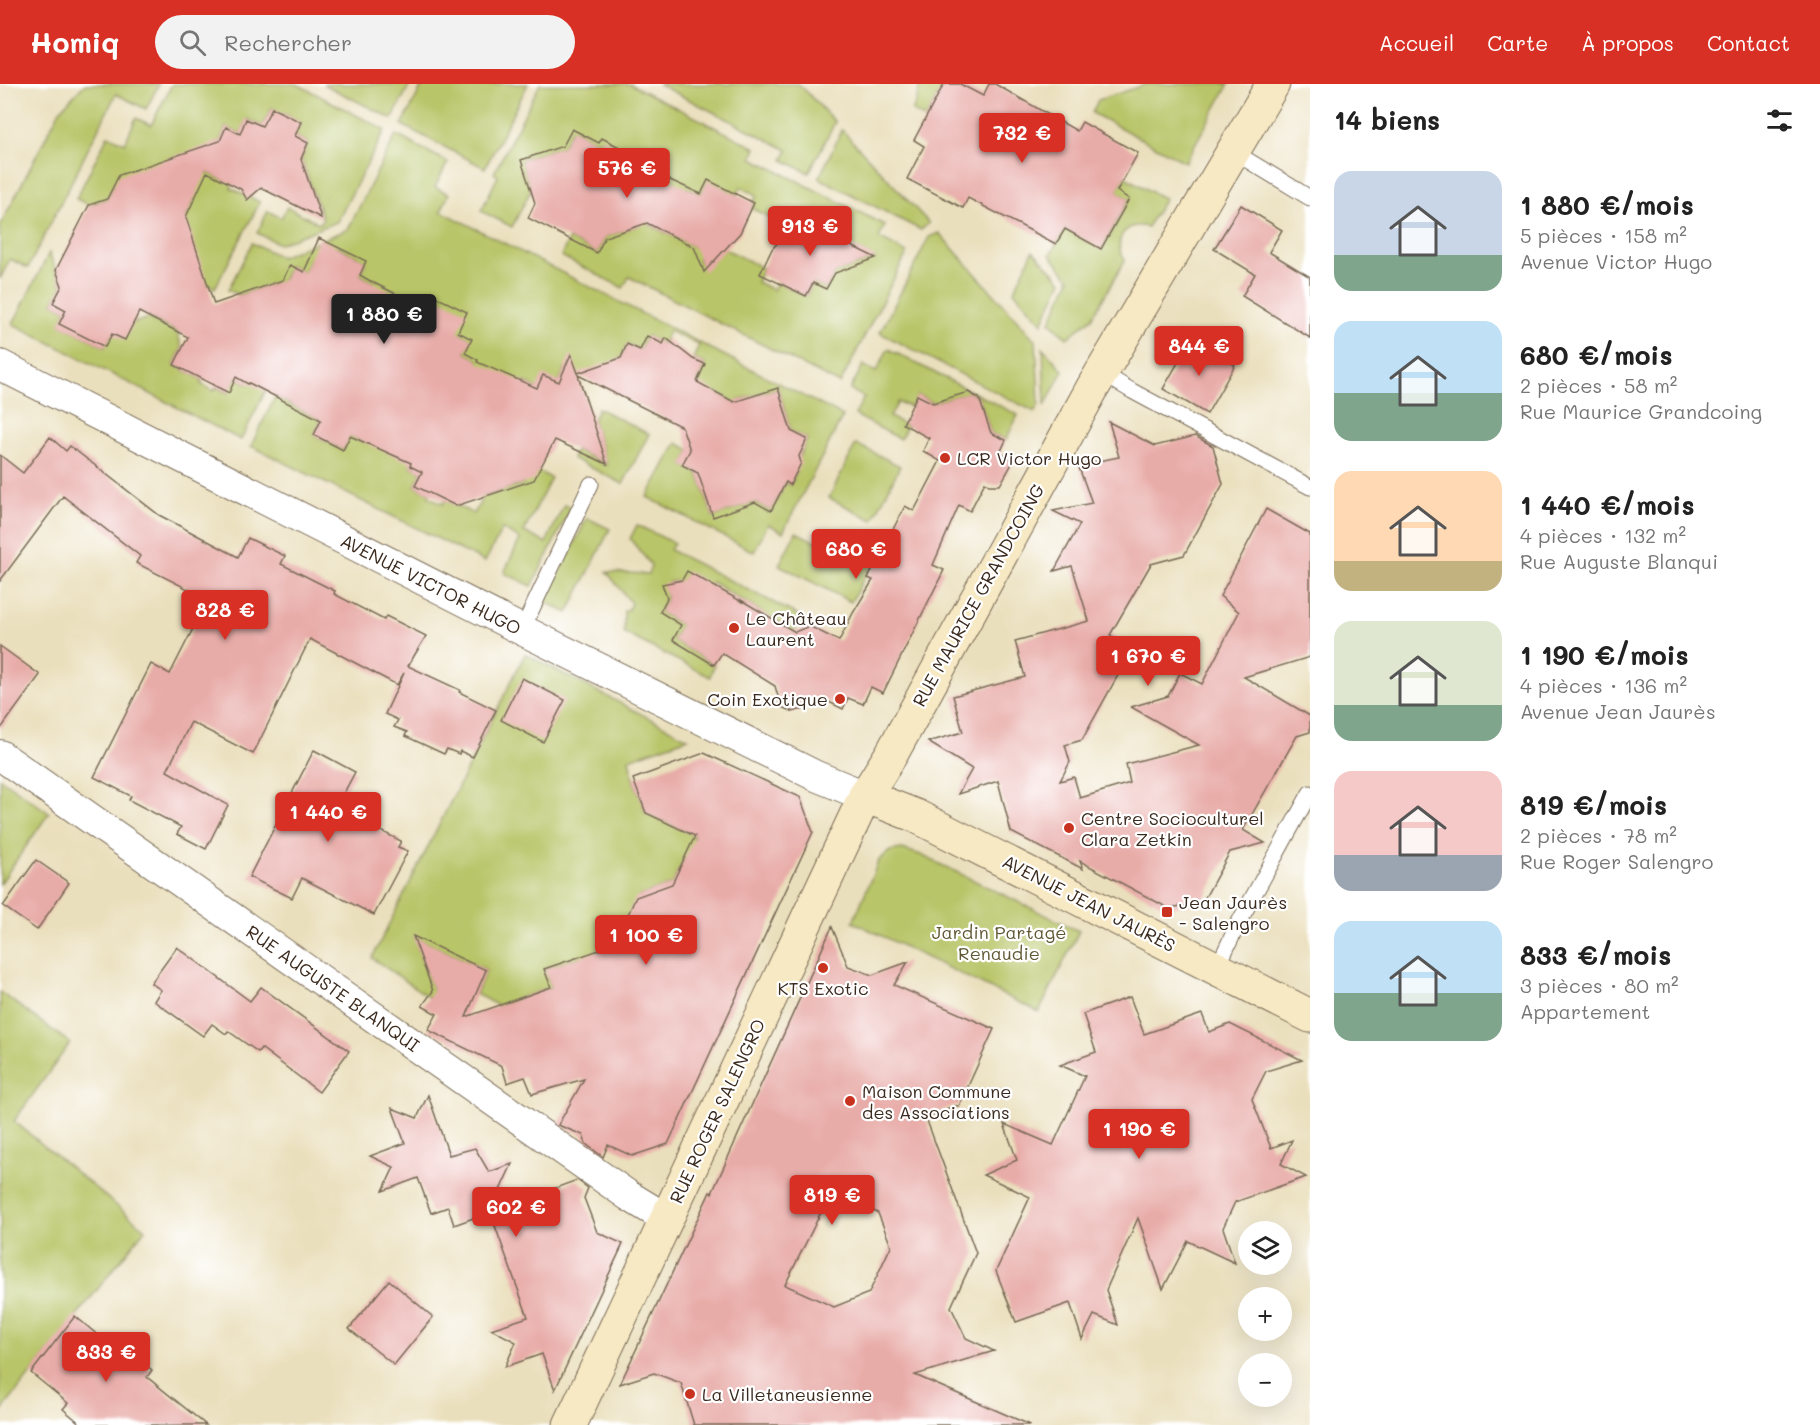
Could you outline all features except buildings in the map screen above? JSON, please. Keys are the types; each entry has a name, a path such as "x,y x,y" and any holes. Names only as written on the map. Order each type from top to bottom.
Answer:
{"street":[{"name":"RUE MAURICE GRANDCOING","path":"865,796 892,753 1102,373 1273,84"},
{"name":"AVENUE VICTOR HUGO","path":"0,365 522,630 816,776 865,796"},
{"name":"RUE AUGUSTE BLANQUI","path":"0,755 629,1196 667,1219"},
{"name":"AVENUE JEAN JAURÈS","path":"865,796 916,816 1310,1016"},
{"name":"RUE ROGER SALENGRO","path":"578,1421 641,1270 865,796"}],"lane":[{"path":"1234,152 1310,198"},
{"path":"1102,373 1310,487"},
{"path":"522,630 591,484"},
{"path":"1217,968 1239,922 1310,793"}],"green space":[{"path":"85,84 159,84 146,109 116,94 28,268 10,259 0,279 0,226 60,110"},
{"path":"172,84 297,84 385,130 337,222 279,244 257,233 268,211 281,218 287,207 320,224 323,219 301,159 308,143 295,136 301,122 272,108 262,126 247,119 240,134 226,127 220,141 125,191 114,185 107,199 89,205 76,199 108,135 125,143 136,118 151,125"},
{"path":"323,84 410,84 392,119"},
{"path":"423,84 528,84 485,168 402,125"},
{"path":"540,84 630,84 756,148 752,158 885,225 879,238 907,253 840,384 629,277 623,288 561,256 569,239 597,253 605,237 640,225 642,221 701,250 698,258 704,265 713,243 763,268 757,282 773,290 777,282 806,296 813,283 826,289 835,273 875,259 857,249 801,234 751,208 757,195 741,187 737,195 708,181 701,194 688,188 680,204 634,181 642,165 614,151 602,139 599,143 572,129 563,146 521,160 531,190 512,227 481,211 498,176 494,173"},
{"path":"658,84 799,84 835,122 809,173 783,160 788,150"},
{"path":"920,84 944,84 925,119 912,111"},
{"path":"1147,84 1229,84 1185,162 1092,113 1098,100"},
{"path":"842,130 929,223 921,230 819,178"},
{"path":"396,135 448,162 435,187 449,194 441,211 843,416 783,532 768,524 754,552 647,497 677,443 690,450 683,465 698,473 713,517 755,502 771,511 786,482 790,485 797,471 794,468 807,439 791,431 778,388 734,402 718,393 702,396 698,380 705,364 693,359 699,345 669,331 663,344 647,336 640,350 627,344 621,358 582,377 565,368 559,382 537,388 524,382 470,376 478,360 465,353 471,339 458,332 437,298 430,311 417,305 364,299 373,282 360,275 366,261 336,246 326,266 310,258 304,272 290,265 282,281 239,295 228,290 252,243 281,257 348,229"},
{"path":"194,166 225,181 237,176 231,188 260,202 215,288 151,255 186,217 194,200 181,193"},
{"path":"1125,177 1165,199 1147,227 1132,227 1122,234 1119,246 1125,260 1092,318 1067,338 1050,322 1070,279 1050,255 1065,229 1102,249 1129,199 1116,191"},
{"path":"939,233 1036,341 1039,403 1035,412 880,333 929,237"},
{"path":"1033,251 1062,281 1042,323 1014,291"},
{"path":"49,253 62,286 53,303 66,310 60,324 105,347 112,334 149,318 177,332 182,348 174,365 202,379 201,384 214,391 216,387 228,393 236,377 248,384 251,378 267,388 241,440 13,324"},
{"path":"1043,348 1063,370 1045,406"},
{"path":"888,349 1018,415 1006,440 991,433 979,398 969,392 933,403 918,395 911,407 898,402 890,417 907,426 900,439 855,415 864,397 850,390 863,365 876,372"},
{"path":"275,397 321,420 314,435 343,450 350,436 364,442 372,426 418,449 410,466 422,472 415,486 430,493 429,497 443,504 445,500 474,514 483,497 523,484 514,459 551,478 524,532 546,543 564,505 571,507 532,586 504,573 520,539 502,529 485,562 251,446"},
{"path":"598,408 649,434 623,484 572,458 576,450 607,465 593,421"},
{"path":"856,444 900,466 873,520 829,498"},
{"path":"587,518 610,529 568,613 545,602"},
{"path":"637,525 674,543 670,550 802,617 794,632 712,582 710,584 677,581 669,582 665,591 667,598 660,612 681,625 673,640 714,665 710,677 624,633 624,611 628,610 631,603 607,572 648,574 651,565 630,539"},
{"path":"822,531 874,559 851,602 779,565 796,532 816,542"},
{"path":"525,654 688,738 629,759 633,779 646,813 693,835 700,853 684,859 672,884 639,896 604,968 587,974 580,957 545,969 551,987 498,1006 476,994 486,970 414,937 435,996 430,998 372,958"},
{"path":"0,778 49,813 0,884"},
{"name":"Jardin Partagé Renaudie","path":"902,849 921,855 1079,931 1039,1012 853,922 879,860 890,851"},
{"path":"0,992 70,1043 14,1121 145,1229 0,1413"}],"place":[{"name":"LCR Victor Hugo","path":"945,458"},
{"name":"Le Château Laurent","path":"734,628"},
{"name":"Coin Exotique","path":"840,699"},
{"name":"Centre Socioculturel Clara Zetkin","path":"1069,828"},
{"name":"Jean Jaurès - Salengro","path":"1167,912"},
{"name":"KTS Exotic","path":"823,968"},
{"name":"Maison Commune des Associations","path":"850,1101"},
{"name":"La Villetaneusienne","path":"690,1394"}]}
